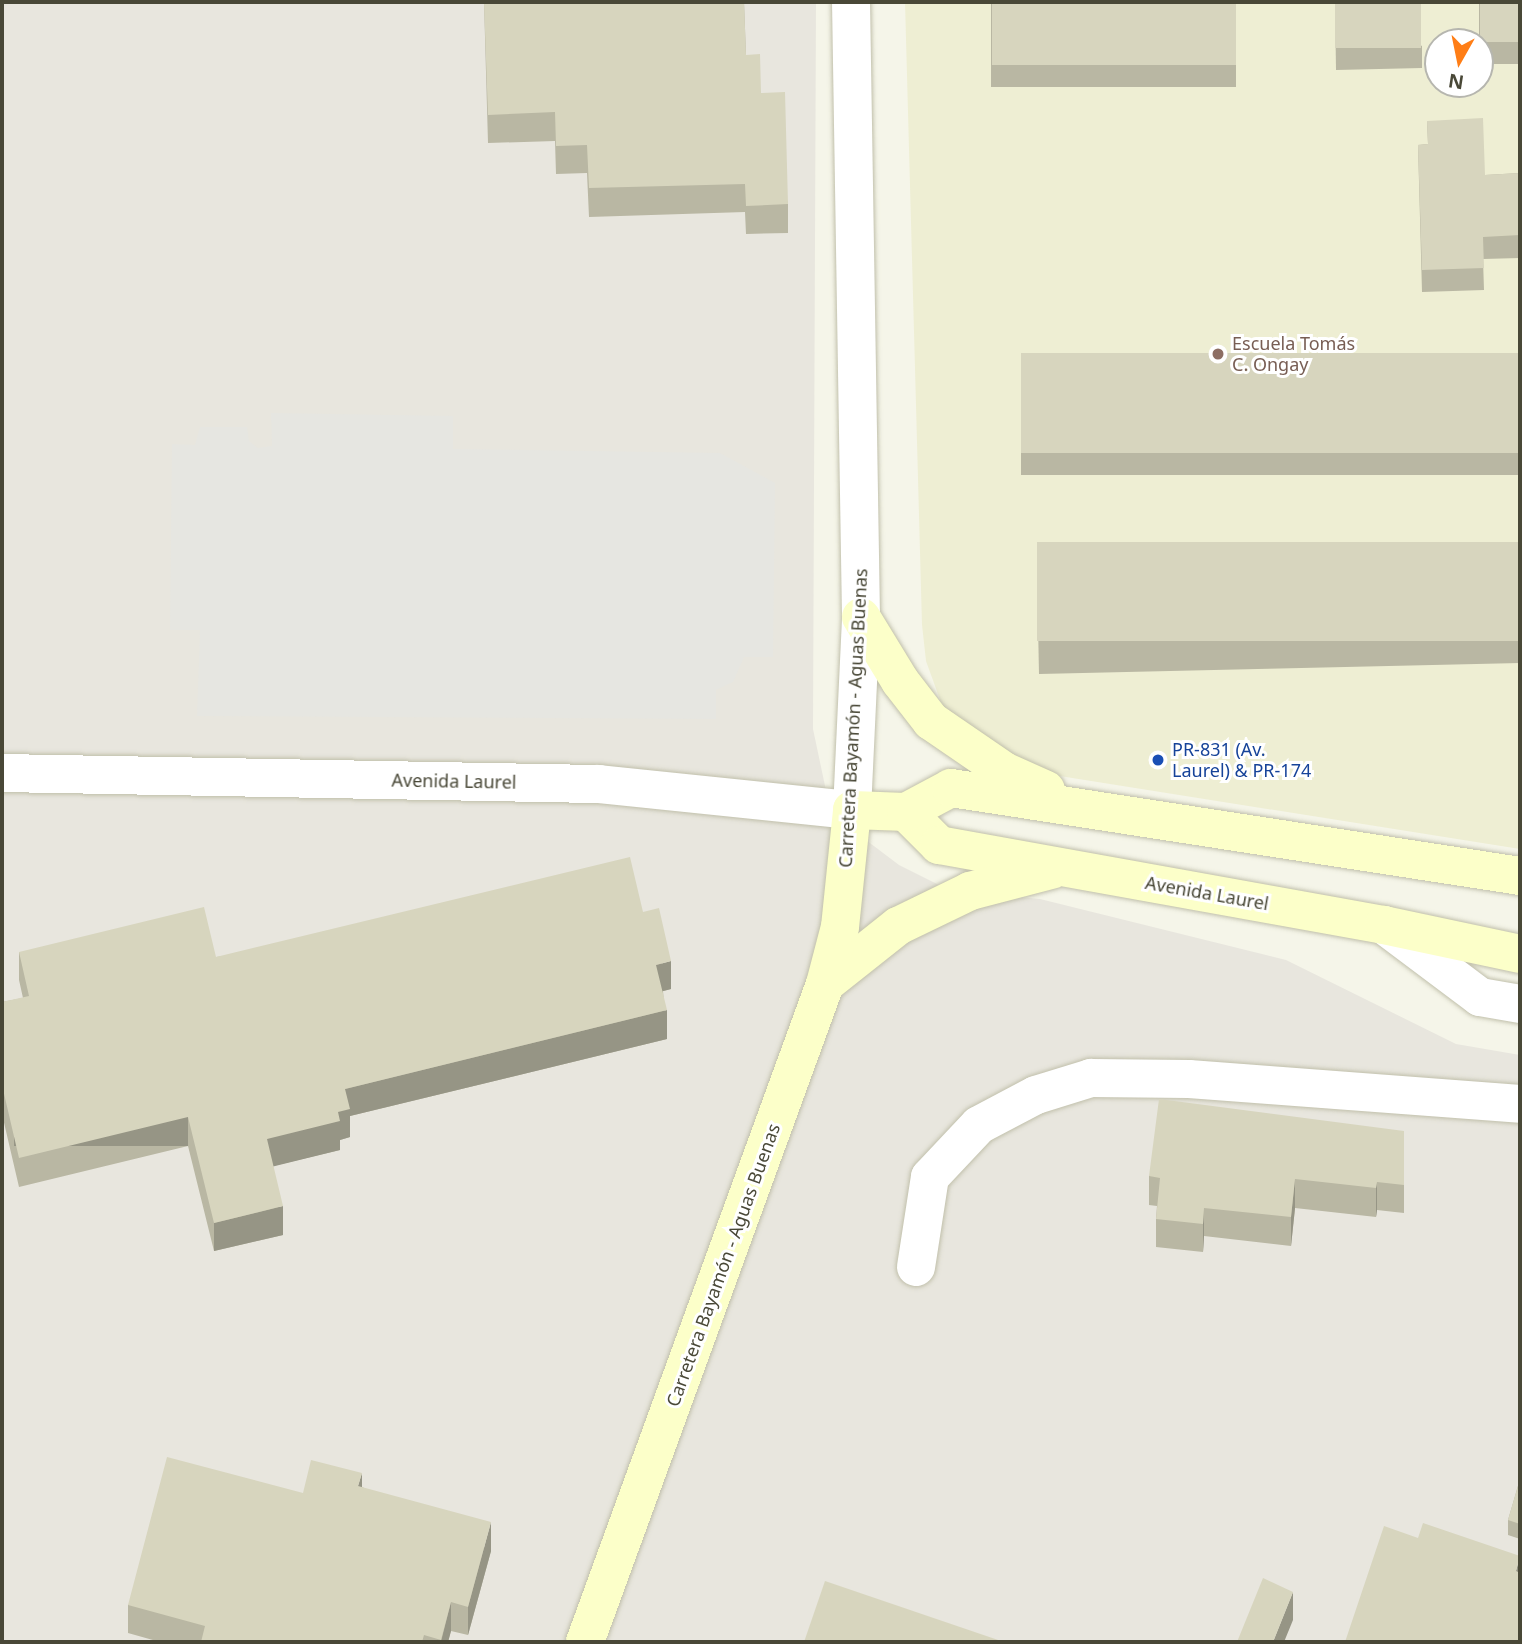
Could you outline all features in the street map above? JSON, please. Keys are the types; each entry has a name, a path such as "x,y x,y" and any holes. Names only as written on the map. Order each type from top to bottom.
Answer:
{"main road":[{"path":"861,617 900,681 932,722 1004,771 1089,810"},
{"path":"906,812 951,788 1520,876"},
{"name":"Avenida Laurel","path":"852,810 906,812 939,845 1384,925 1520,954"},
{"name":"Carretera Bayamón - Aguas Buenas","path":"585,1642 825,984 840,927 852,810"},
{"path":"825,984 910,920 970,891 1064,867"}],"street":[{"name":"Carretera Bayamón - Aguas Buenas","path":"851,2 861,617 852,810"},
{"name":"Avenida Laurel","path":"2,773 598,784 852,810"},
{"path":"1384,925 1480,997 1520,1004"},
{"path":"916,1267 930,1177 979,1125 1036,1095 1091,1078 1189,1079 1520,1104"}],"shaded area":[{"path":"2,2 816,2 813,729 828,800 862,837 899,865 951,891 1040,899 1286,960 1456,1044 1520,1055 1520,1642 2,1642"},
{"name":"Escuela Tomás C. Ongay","path":"905,2 1520,2 1520,849 1022,770 946,716 926,661 922,625"},
{"path":"271,413 453,416 453,449 720,453 775,483 773,657 744,657 733,682 716,690 716,719 197,716 200,630 170,630 172,444 195,445 200,427 247,427 249,441 258,448 272,446"}],"building":[{"path":"484,2 744,2 746,55 760,54 761,93 785,92 788,204 746,206 745,184 589,188 587,145 556,146 555,112 488,115"},
{"path":"992,2 1236,2 1236,65 992,65"},
{"path":"1335,2 1421,2 1421,48 1335,48"},
{"path":"1480,2 1520,2 1520,42 1494,42 1494,28 1480,28"},
{"path":"1483,118 1485,175 1520,173 1520,235 1483,237 1484,268 1422,270 1418,145 1428,144 1427,121"},
{"path":"1021,353 1520,353 1520,453 1021,453"},
{"path":"1037,542 1520,542 1520,641 1037,641"},
{"path":"630,857 643,912 659,908 671,961 656,965 667,1010 345,1089 350,1109 338,1112 340,1121 267,1139 283,1206 214,1223 188,1117 19,1158 2,1085 2,1002 29,996 19,952 204,907 216,957"},
{"path":"1159,1099 1404,1131 1404,1185 1377,1182 1376,1188 1295,1179 1291,1217 1204,1208 1203,1224 1156,1219 1160,1178 1149,1176"},
{"path":"1520,1334 1520,1400 1518,1400 1519,1336"},
{"path":"167,1457 303,1493 311,1460 362,1473 358,1486 491,1522 468,1607 451,1602 441,1640 424,1635 422,1642 201,1642 205,1626 128,1605"},
{"path":"1520,1479 1520,1524 1508,1520"},
{"path":"1423,1523 1520,1556 1516,1571 1520,1573 1520,1642 1345,1642 1384,1526 1418,1538"},
{"path":"1263,1578 1293,1592 1273,1642 1237,1642"},
{"path":"825,1581 1004,1642 804,1642"}],"place":[{"name":"Escuela Tomás C. Ongay","path":"1218,354"},
{"name":"PR-831 (Av. Laurel) & PR-174","path":"1158,760"}]}
